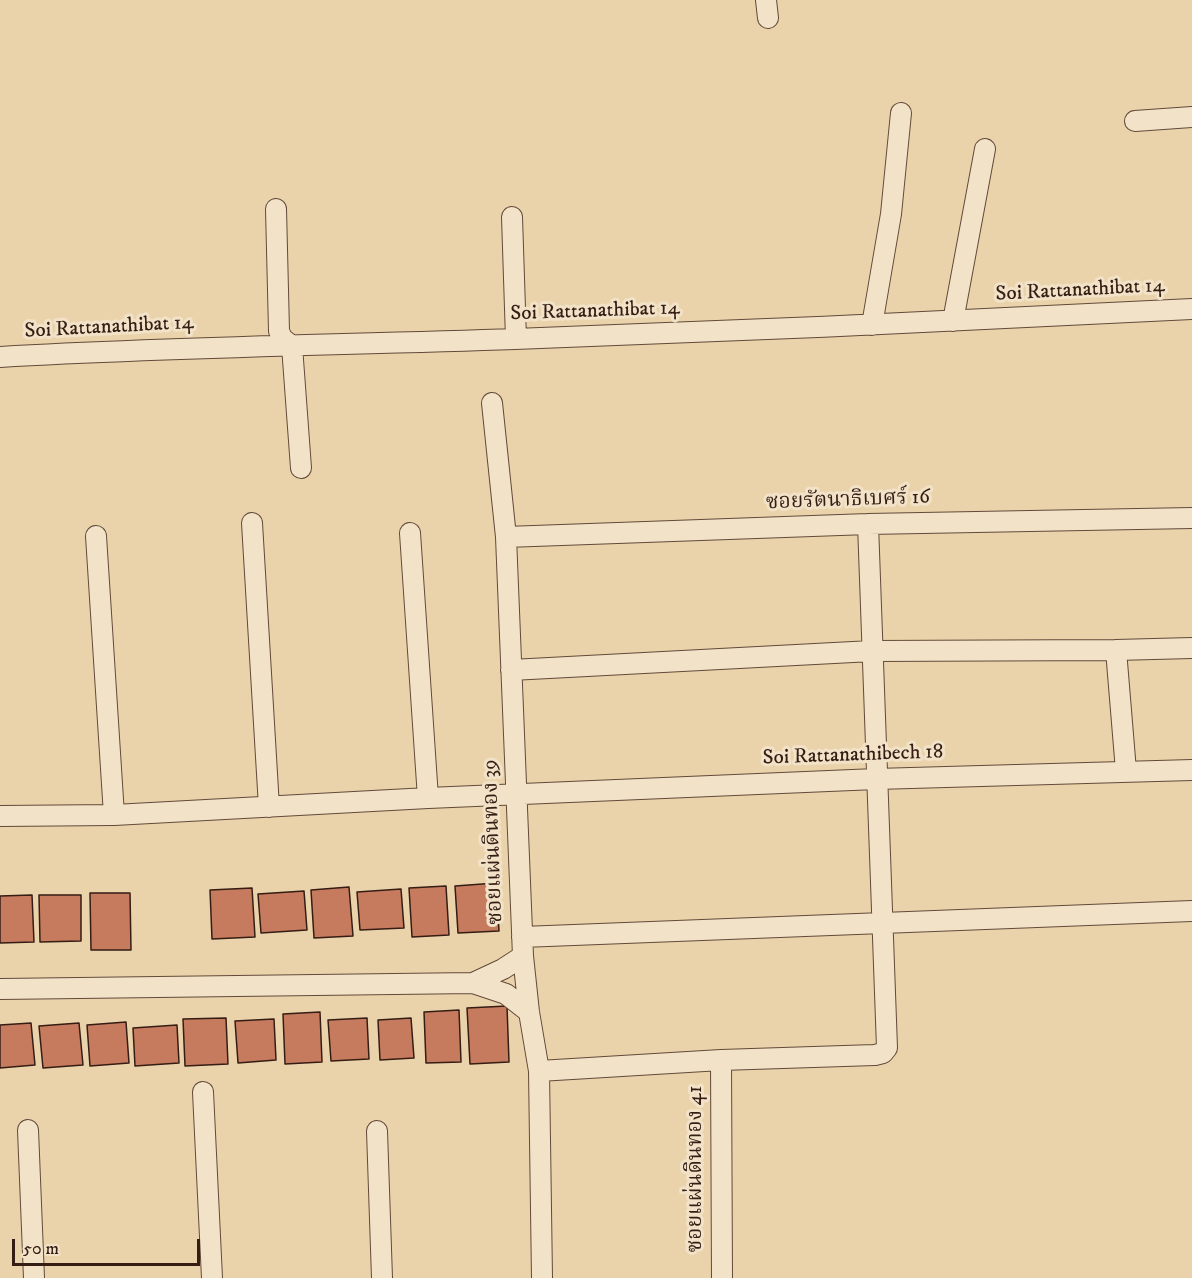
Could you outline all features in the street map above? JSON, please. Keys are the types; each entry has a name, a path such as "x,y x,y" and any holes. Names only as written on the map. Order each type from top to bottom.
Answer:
{"street":[{"path":"872,326 891,214 901,113"},
{"path":"1135,121 1192,117"},
{"path":"953,321 985,149"},
{"path":"276,209 279,331 282,338 291,346 301,468"},
{"path":"512,217 516,339"},
{"name":"Soi Rattanathibat 14","path":"0,357 138,350 872,326 1192,309"},
{"name":"ซอยแผ่นดินทอง 39","path":"492,403 506,537 522,947 539,1071 543,1278"},
{"name":"ซอยรัตนาธิเบศร์ 16","path":"506,537 868,524 1192,518"},
{"path":"252,523 269,807"},
{"path":"539,1071 883,1053 887,1048 868,524"},
{"path":"410,533 428,798"},
{"path":"96,536 114,815"},
{"path":"511,670 872,651 1192,648"},
{"path":"1116,650 1126,771"},
{"name":"Soi Rattanathibech 18","path":"0,816 114,815 428,798 876,779 1192,770"},
{"path":"473,983 503,969 522,947 882,924 1192,911"},
{"path":"0,989 473,983 506,994 529,1011"},
{"name":"ซอยแผ่นดินทอง 41","path":"721,1060 722,1278"},
{"path":"203,1092 212,1278"},
{"path":"28,1130 34,1278"},
{"path":"377,1131 382,1278"}],"building":[{"path":"496,883 499,931 458,933 455,886"},
{"path":"446,886 449,935 412,937 409,888"},
{"path":"349,887 353,936 314,938 311,890"},
{"path":"252,888 255,937 212,939 210,890"},
{"path":"401,889 404,928 360,930 357,892"},
{"path":"304,891 307,930 261,933 258,894"},
{"path":"90,893 130,893 131,950 91,950"},
{"path":"32,895 34,942 0,943 0,896"},
{"path":"39,895 81,895 81,941 40,942"},
{"path":"507,1006 509,1062 470,1064 467,1008"},
{"path":"459,1010 461,1062 426,1063 424,1012"},
{"path":"320,1012 322,1062 285,1064 283,1014"},
{"path":"226,1018 228,1064 185,1066 183,1019"},
{"path":"367,1018 369,1059 331,1061 328,1020"},
{"path":"411,1018 414,1058 380,1060 378,1020"},
{"path":"274,1019 276,1060 238,1063 235,1021"},
{"path":"126,1022 129,1063 90,1066 87,1025"},
{"path":"31,1023 35,1065 0,1068 0,1025"},
{"path":"79,1023 83,1065 43,1068 39,1026"},
{"path":"177,1025 179,1063 135,1066 133,1028"}]}
